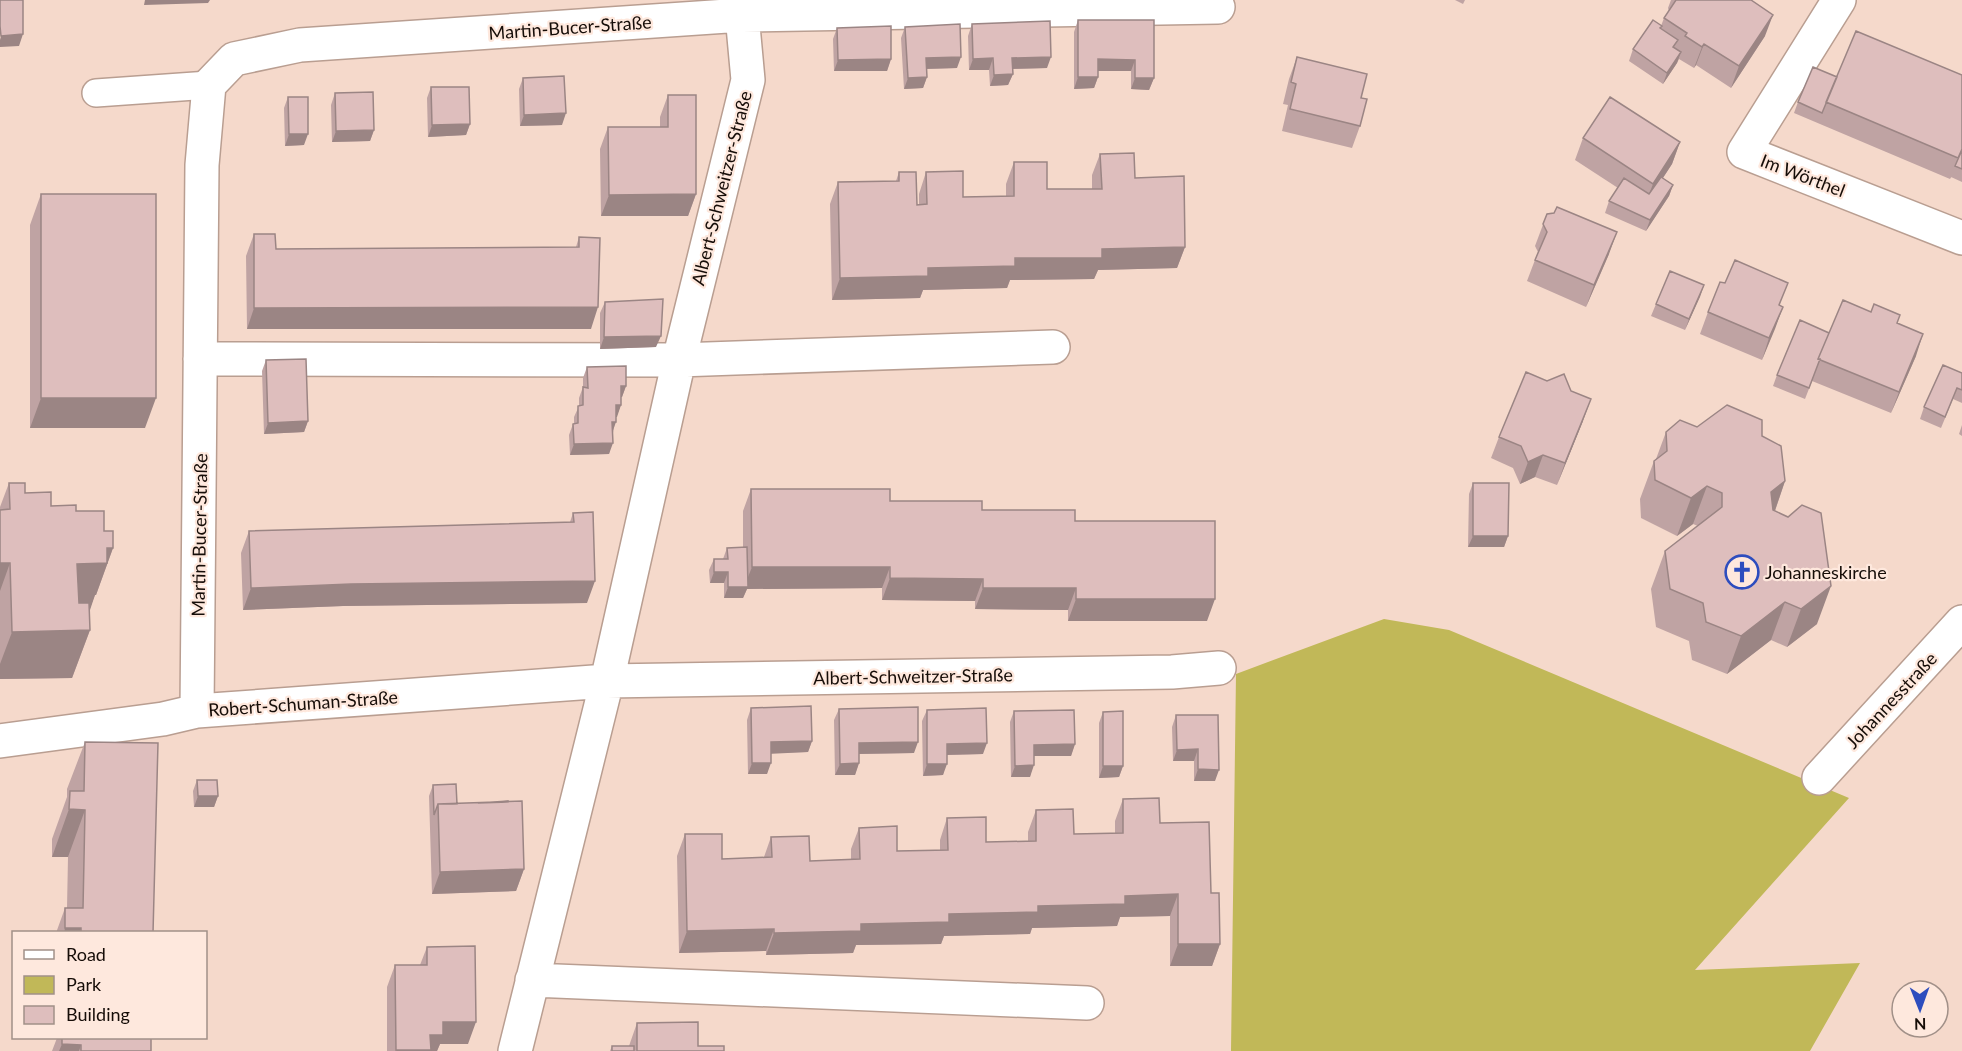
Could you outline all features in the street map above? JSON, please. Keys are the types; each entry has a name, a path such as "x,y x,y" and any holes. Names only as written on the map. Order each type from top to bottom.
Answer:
{"street":[{"name":"Im Wörthel","path":"1839,0 1744,152 1962,238"},
{"name":"Martin-Bucer-Straße","path":"197,711 202,165 209,86 234,59 300,45 742,15 1218,7"},
{"name":"Albert-Schweitzer-Straße","path":"515,1051 607,681 679,360 748,80 742,15"},
{"path":"200,359 679,360 1053,347"},
{"name":"Johannesstraße","path":"1819,778 1962,622"},
{"name":"Albert-Schweitzer-Straße","path":"607,681 1172,672 1219,668"},
{"name":"Robert-Schuman-Straße","path":"0,741 164,719 197,711 607,681"},
{"path":"532,980 1087,1003"}],"lane":[{"path":"96,93 209,86"}],"green space":[{"path":"1384,619 1449,630 1849,798 1695,970 1860,963 1810,1051 1231,1051 1236,674"}],"building":[{"path":"0,0 23,0 23,34 1,36"},
{"path":"1676,0 1751,0 1773,15 1739,66 1704,44 1702,47 1685,36 1687,33 1664,18"},
{"path":"1078,20 1154,20 1154,78 1135,78 1135,60 1098,59 1098,77 1078,77"},
{"path":"1653,20 1662,26 1660,28 1678,40 1673,47 1681,52 1667,73 1633,49"},
{"path":"1050,21 1051,57 1012,58 1013,74 994,75 993,58 973,59 972,24"},
{"path":"960,24 961,57 926,58 927,77 908,78 905,27"},
{"path":"891,26 891,59 838,60 837,28"},
{"path":"1856,31 1962,75 1962,149 1958,158 1826,102"},
{"path":"1297,57 1367,74 1361,98 1367,99 1360,126 1290,109 1296,84 1291,82"},
{"path":"1813,67 1837,77 1822,113 1798,102"},
{"path":"564,76 566,113 524,115 523,78"},
{"path":"431,87 469,87 470,124 432,125"},
{"path":"373,92 374,130 336,131 335,93"},
{"path":"668,95 696,95 696,194 609,195 608,127 668,127"},
{"path":"288,97 308,97 308,134 289,134"},
{"path":"1610,97 1680,142 1653,184 1583,138"},
{"path":"1962,150 1962,169 1955,166"},
{"path":"1134,153 1135,178 1184,176 1185,247 1102,249 1102,258 1015,258 1015,266 928,268 928,276 840,278 838,182 899,181 899,172 916,172 917,205 927,204 926,172 963,171 963,197 1014,196 1014,162 1047,162 1047,189 1102,189 1100,154"},
{"path":"1661,177 1673,185 1650,220 1609,201 1624,178 1649,194"},
{"path":"41,194 156,194 156,398 41,398"},
{"path":"1557,207 1617,232 1594,285 1535,260 1547,232 1543,224 1547,214 1554,213"},
{"path":"254,234 275,234 276,249 579,247 579,237 600,238 598,307 254,308"},
{"path":"1735,260 1788,283 1779,305 1783,307 1769,338 1708,312 1720,282 1725,283"},
{"path":"1670,271 1704,285 1689,319 1656,304"},
{"path":"663,299 661,336 604,337 605,302"},
{"path":"1843,300 1871,312 1874,304 1900,315 1897,323 1923,334 1899,392 1818,359"},
{"path":"1800,320 1829,333 1809,388 1777,375"},
{"path":"306,359 308,421 268,423 266,360"},
{"path":"1943,365 1962,373 1962,390 1957,388 1945,417 1924,407"},
{"path":"626,366 626,386 621,386 621,405 616,405 616,422 612,422 613,443 574,444 573,424 578,423 578,406 583,405 583,387 588,388 587,367"},
{"path":"1526,372 1547,381 1564,374 1571,391 1591,399 1565,463 1543,455 1528,462 1521,446 1499,437"},
{"name":"Johanneskirche","path":"1727,405 1762,420 1762,436 1781,446 1785,481 1771,492 1773,510 1788,517 1802,505 1821,513 1831,586 1801,609 1785,602 1741,636 1706,622 1703,603 1670,589 1665,551 1722,507 1722,493 1707,486 1691,498 1655,480 1654,461 1667,451 1666,432 1680,420 1697,427"},
{"path":"9,483 25,483 25,493 51,492 51,506 76,505 76,511 104,511 104,531 113,531 113,548 107,548 107,563 77,564 79,603 89,603 90,630 12,632 10,563 0,563 0,510 10,509"},
{"path":"1473,483 1509,483 1508,536 1473,536"},
{"path":"751,489 890,489 890,501 982,501 982,510 1075,510 1075,521 1215,521 1215,599 1076,599 1076,588 983,588 983,579 890,578 890,567 752,567"},
{"path":"593,512 595,581 351,584 251,588 249,531 574,522 573,513"},
{"path":"747,547 748,587 728,587 728,572 714,572 714,559 728,559 727,548"},
{"path":"811,706 812,741 771,742 771,763 752,763 751,708"},
{"path":"918,707 918,742 859,743 859,763 840,764 839,709"},
{"path":"986,708 987,743 947,744 947,764 927,764 927,710"},
{"path":"1074,710 1075,744 1034,745 1034,765 1015,766 1014,711"},
{"path":"1123,711 1123,766 1103,766 1103,712"},
{"path":"1176,715 1218,715 1219,770 1198,769 1198,749 1177,750"},
{"path":"85,742 158,743 153,931 81,931 81,928 65,928 65,908 83,908 85,810 69,809 70,791 84,791"},
{"path":"197,780 217,780 218,796 198,796"},
{"path":"456,784 457,804 438,804 434,815 433,785"},
{"path":"1159,798 1160,823 1209,822 1211,893 1219,893 1220,944 1178,944 1178,894 1125,896 1125,904 1038,906 1038,912 949,914 949,922 861,924 861,931 774,933 774,929 687,931 685,834 722,834 722,859 772,857 771,837 809,836 810,861 860,859 859,828 897,826 897,851 948,850 947,818 986,817 986,842 1036,841 1036,810 1073,809 1074,834 1123,833 1123,799"},
{"path":"522,801 524,869 440,872 438,804"},
{"path":"475,946 476,1022 443,1022 443,1035 430,1035 431,1050 396,1050 395,965 427,965 427,947"},
{"path":"698,1022 698,1046 724,1046 724,1051 637,1051 637,1023"},
{"path":"62,1039 151,1039 151,1051 81,1051 81,1045 62,1044"},
{"path":"612,1046 634,1046 634,1051 612,1051"}],"place":[{"name":"Johanneskirche","path":"1742,572"}]}
